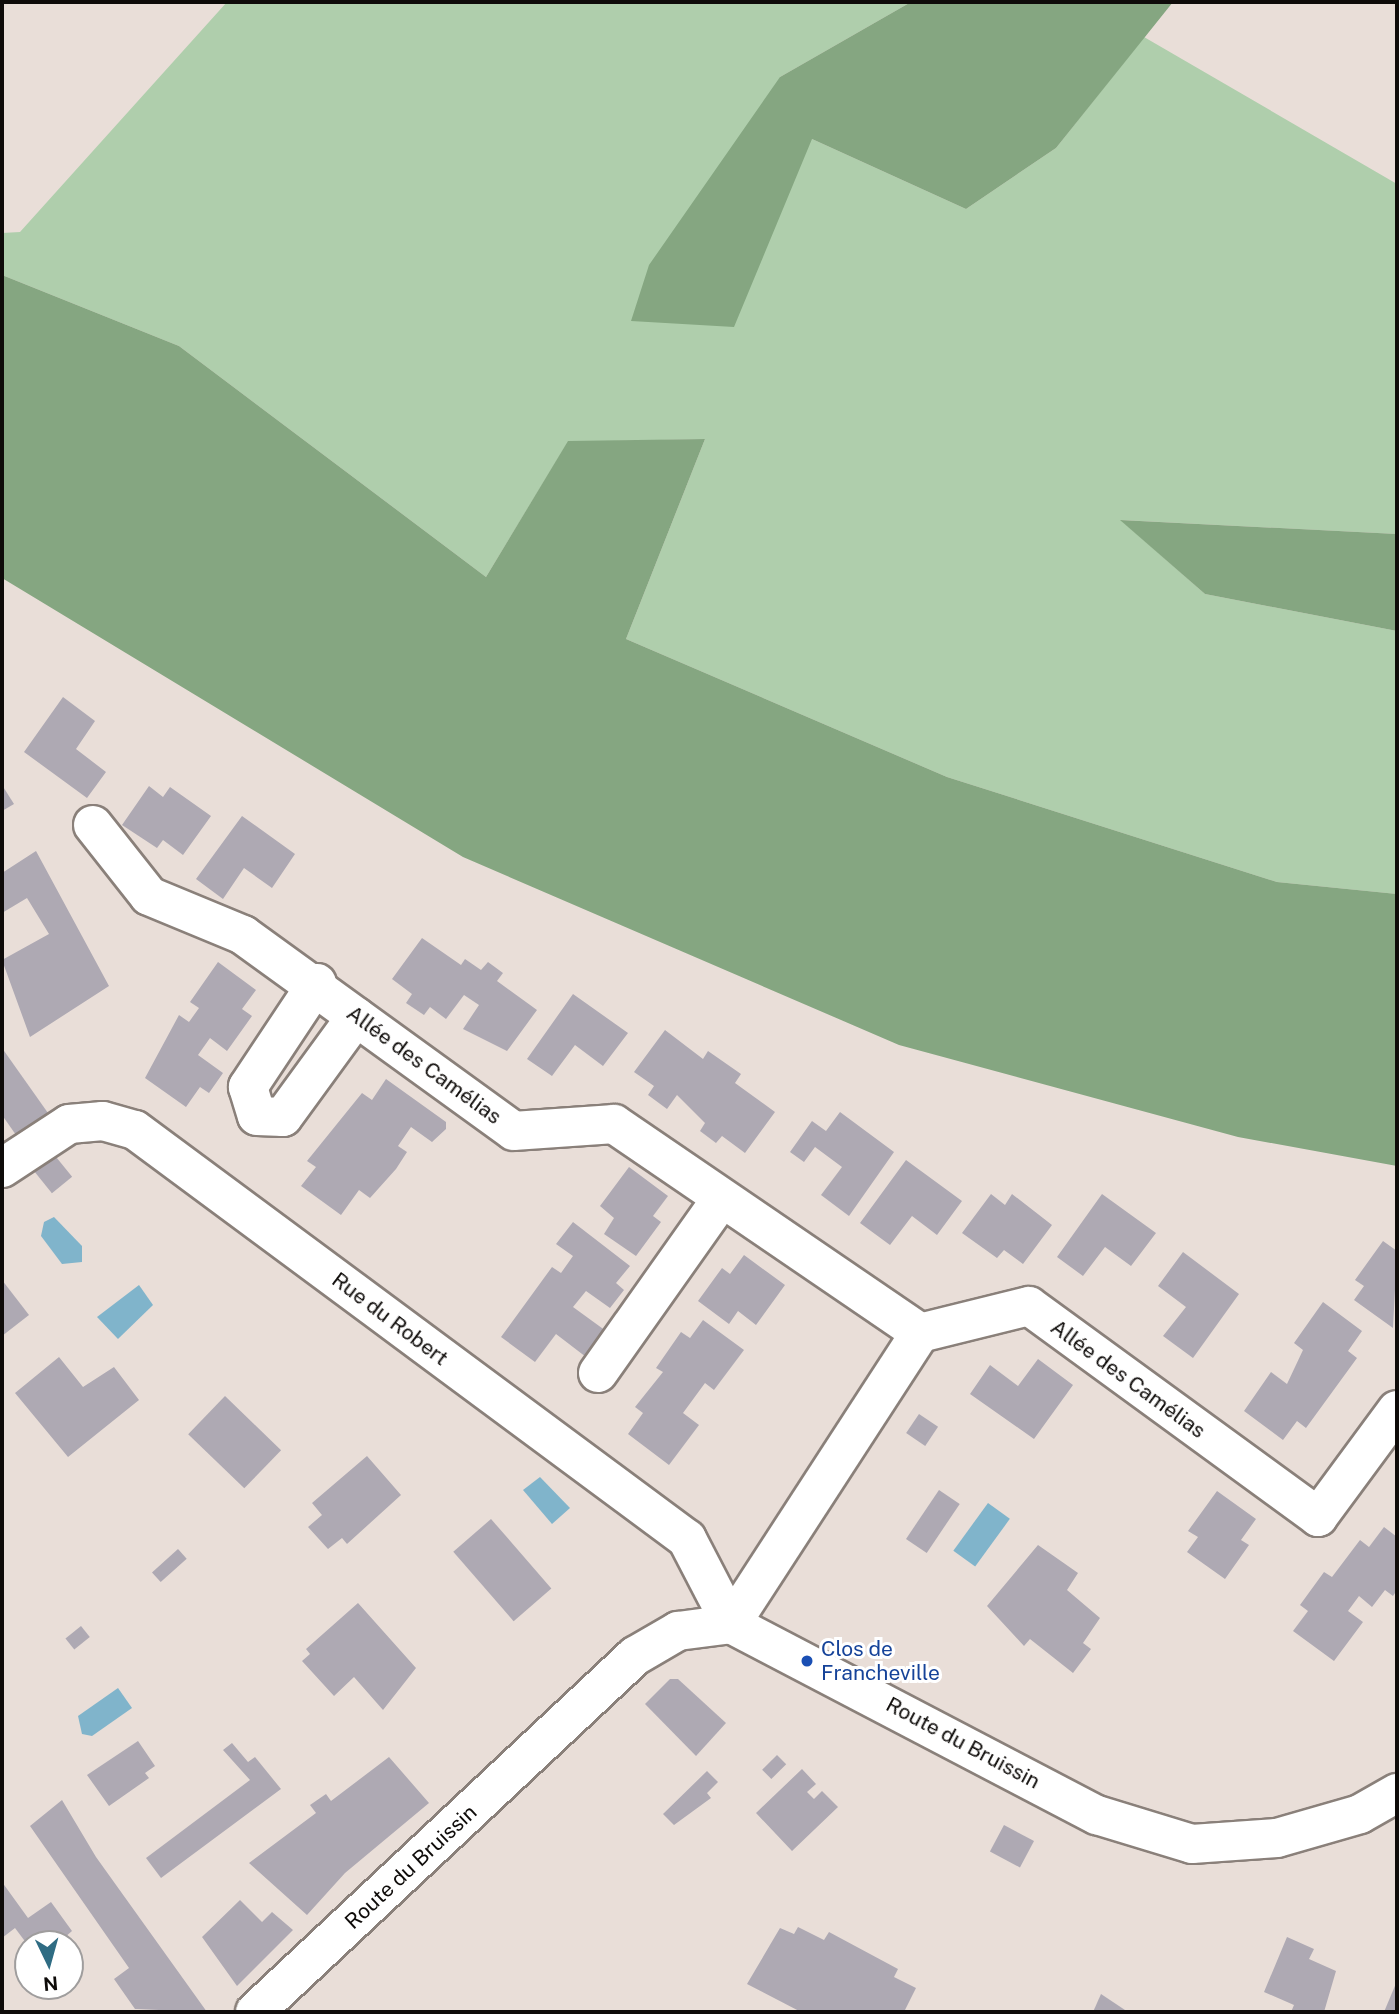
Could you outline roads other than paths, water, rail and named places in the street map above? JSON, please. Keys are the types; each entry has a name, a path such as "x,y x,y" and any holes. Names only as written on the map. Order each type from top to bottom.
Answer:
{"street":[{"name":"Allée des Camélias","path":"93,825 149,896 243,935 317,983 356,1017 514,1131 614,1124 920,1334 1029,1306 1318,1517 1397,1410"},
{"path":"317,983 248,1087 257,1116 283,1117 356,1017"},
{"name":"Rue du Robert","path":"2,1168 69,1124 103,1121 135,1130 687,1539 732,1624"},
{"path":"598,1373 722,1198"},
{"path":"732,1624 920,1334"},
{"name":"Route du Bruissin","path":"255,2012 635,1656 678,1631 732,1624 1097,1815 1192,1843 1277,1838 1360,1814 1397,1793"}],"water":[{"path":"54,1217 82,1246 82,1262 62,1264 41,1236 44,1222"},
{"path":"139,1285 153,1305 118,1339 97,1317"},
{"path":"540,1477 570,1508 552,1524 523,1490"},
{"path":"988,1503 1010,1519 975,1567 953,1551"},
{"path":"118,1688 132,1708 92,1736 82,1734 78,1716"}],"place":[{"name":"Clos de Francheville","path":"807,1661"}]}
